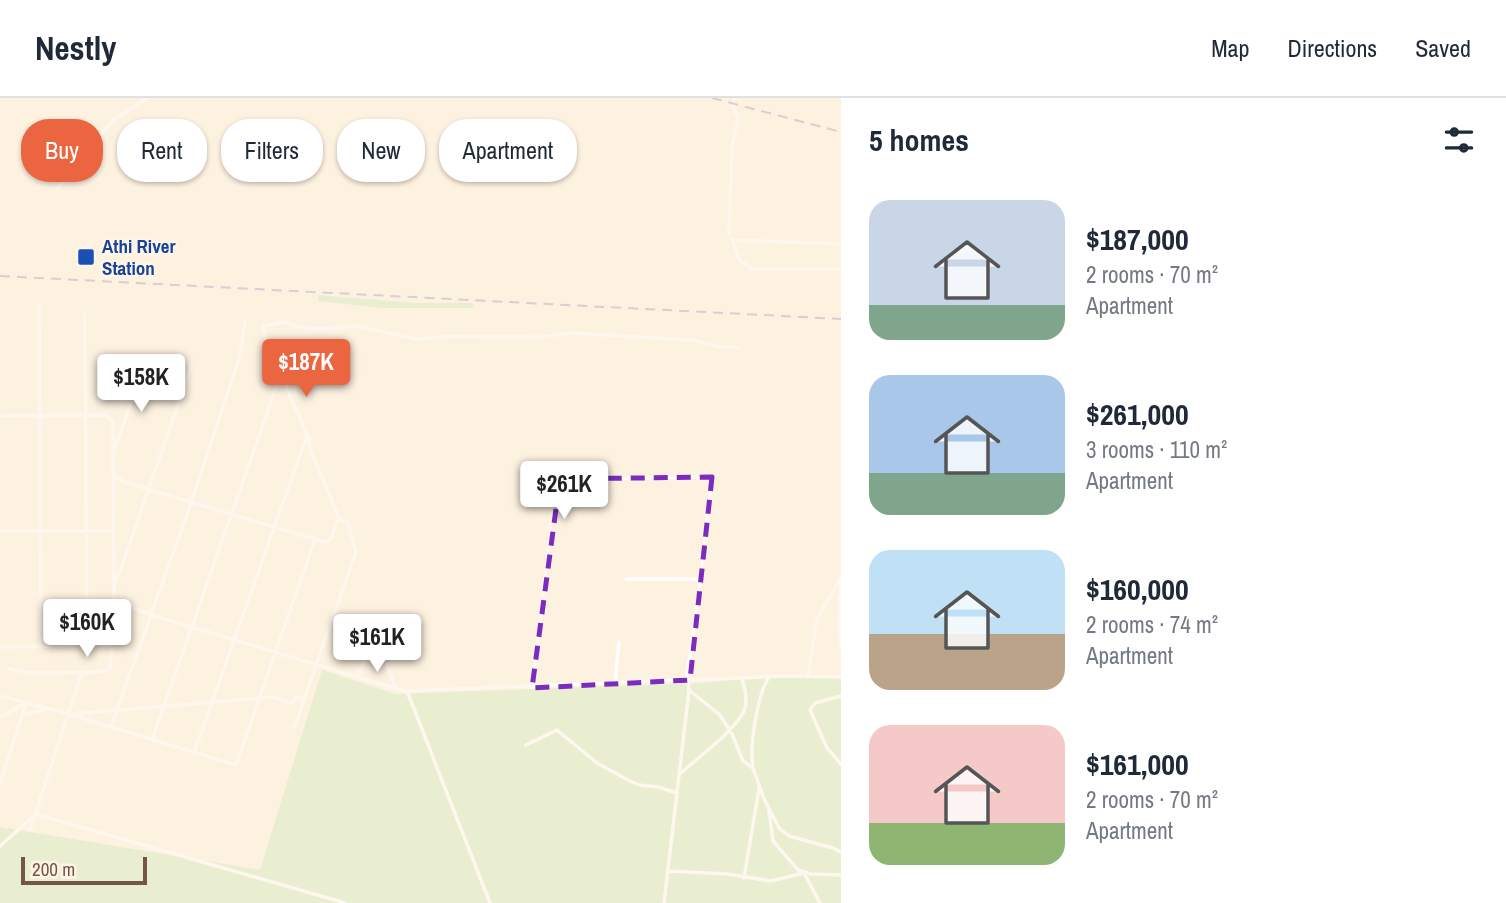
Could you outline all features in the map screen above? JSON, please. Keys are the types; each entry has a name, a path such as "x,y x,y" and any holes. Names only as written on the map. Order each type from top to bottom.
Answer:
{"street":[{"path":"57,189 114,119 148,98"},
{"path":"729,234 732,146 738,118 733,106 734,98"},
{"path":"841,244 735,239 740,261 753,269 841,269"},
{"path":"39,304 41,647"},
{"path":"85,314 87,646"},
{"path":"111,727 240,356 245,321"},
{"path":"340,520 312,454 309,444 311,438 308,437 265,337 263,326 284,322 318,329 365,327 417,339 450,336 542,337 570,333 691,340 721,347 738,347"},
{"path":"114,582 121,569 192,364"},
{"path":"114,453 144,366"},
{"path":"152,740 233,515 280,372"},
{"path":"0,416 106,415 113,421 114,601 110,668 106,671 84,673 31,673 9,669"},
{"path":"194,753 273,527 308,437"},
{"path":"532,688 554,499 560,479 700,475 712,477 687,675 690,680 689,690 664,903"},
{"path":"114,476 149,490 324,542 333,536 335,524 346,520 351,528 356,552 294,728"},
{"path":"0,531 114,531"},
{"path":"0,696 238,764 315,539"},
{"path":"625,579 701,579"},
{"path":"841,579 841,647"},
{"path":"808,677 817,619 841,579"},
{"path":"114,601 152,615 407,691 769,677 841,677"},
{"path":"358,677 373,637 377,639 395,689"},
{"path":"615,684 619,643"},
{"path":"0,647 112,645"},
{"path":"30,830 84,673"},
{"path":"769,677 762,687 751,758 769,809 779,828 789,836 841,852"},
{"path":"679,774 728,732 746,709 746,690 742,678"},
{"path":"689,690 720,715 732,734 743,761 753,768"},
{"path":"407,691 490,903"},
{"path":"841,696 815,703 810,710 823,742 841,764"},
{"path":"70,714 274,697 292,703 296,698 304,697"},
{"path":"0,784 26,703"},
{"path":"0,717 26,703"},
{"path":"23,715 50,709"},
{"path":"526,745 557,730 597,763 628,780 677,793"},
{"path":"744,877 760,787"},
{"path":"769,809 770,831 775,846 790,863 804,873 820,903"},
{"path":"0,846 36,814"},
{"path":"36,814 345,903"},
{"path":"668,871 727,874 771,881 804,873 841,875"}],"highlighted area":[{"path":"712,477 690,680 532,688 560,479"}],"green space":[{"path":"318,295 414,303 472,303 474,308 381,308 318,301"},
{"path":"322,670 395,694 700,683 769,677 841,678 841,903 0,903 0,827 260,870"}],"railway":[{"path":"712,98 841,132"},
{"path":"0,276 841,319"}],"place":[{"name":"Athi River Station","path":"86,257"}]}
